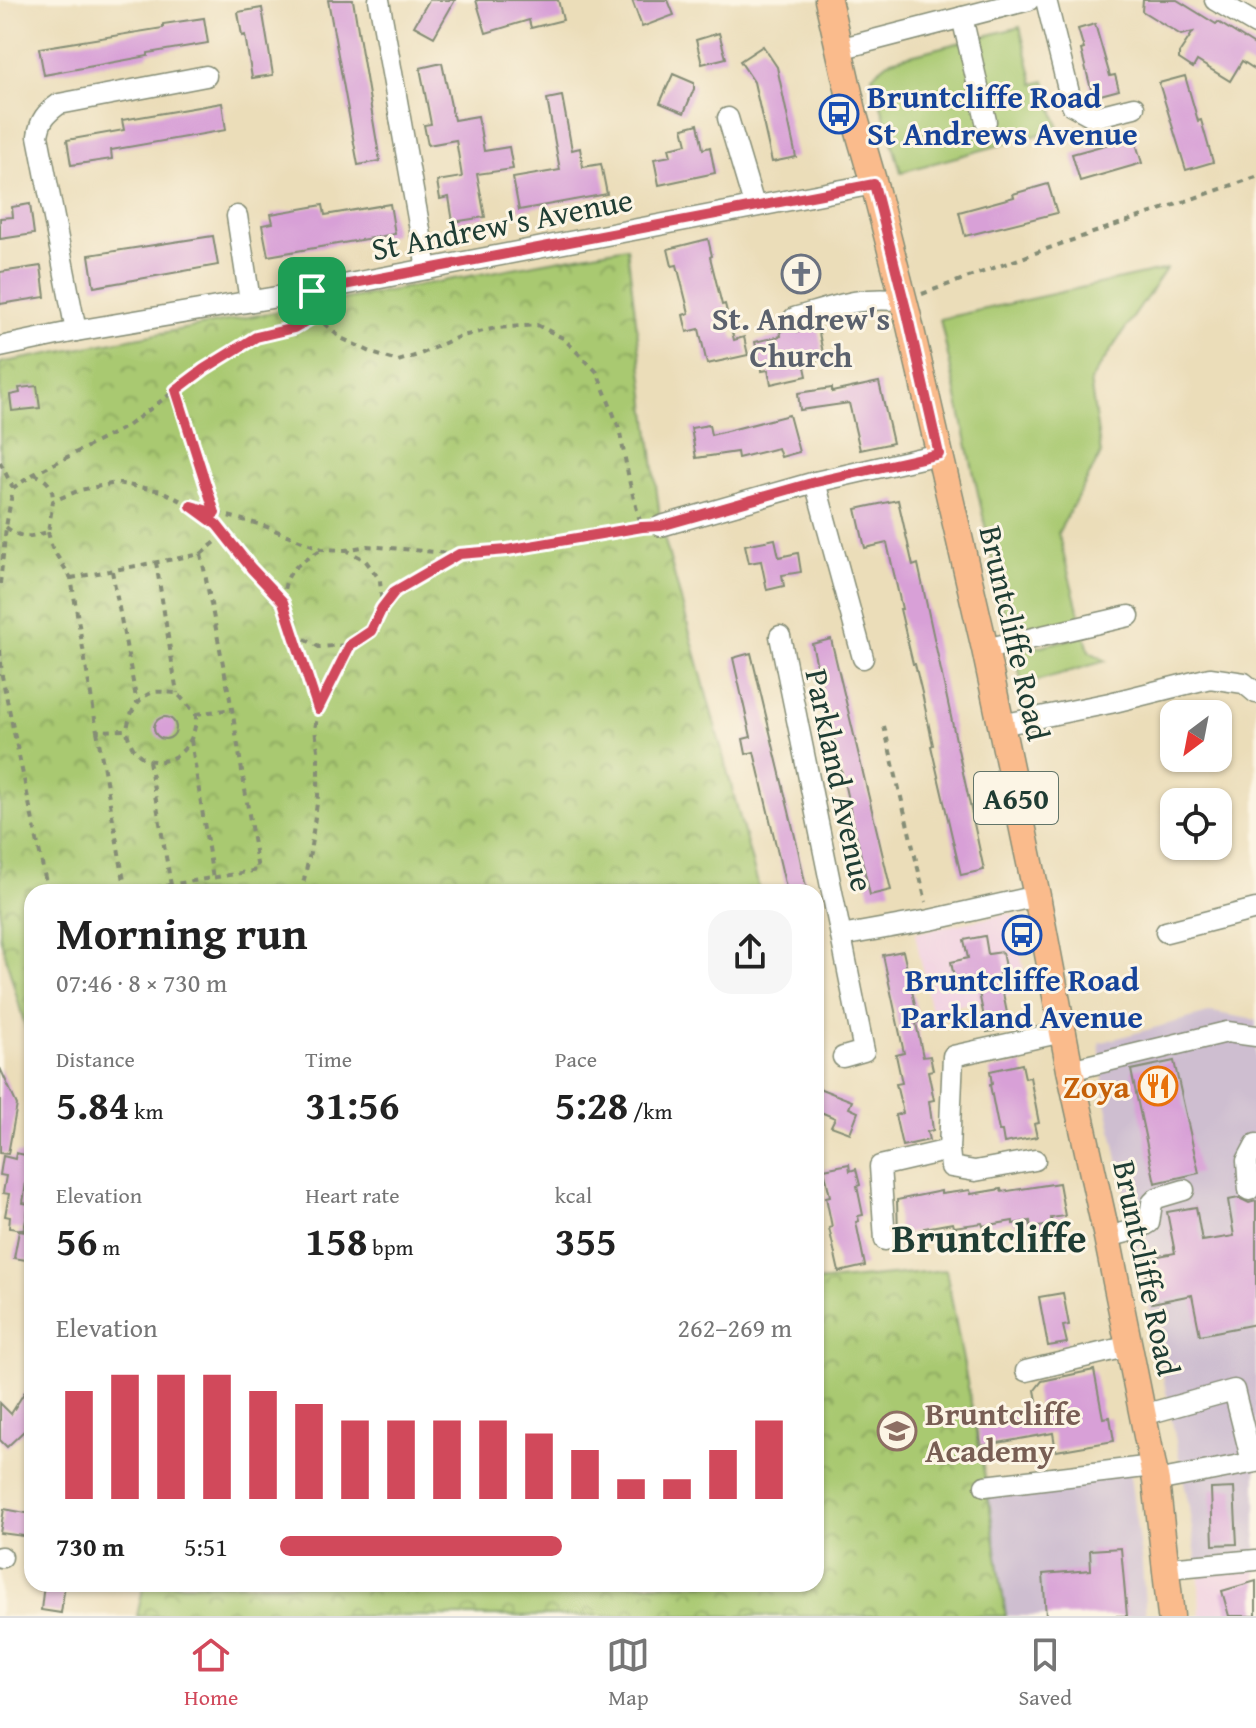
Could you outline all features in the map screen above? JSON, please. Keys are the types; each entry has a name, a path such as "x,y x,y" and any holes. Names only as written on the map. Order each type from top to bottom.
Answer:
{"main road":[{"name":"Bruntcliffe Road","path":"828,0 854,115 904,301 985,649 1070,1070 1130,1346 1154,1474 1171,1616"}],"street":[{"path":"379,0 427,269"},
{"path":"839,49 1029,0"},
{"path":"1046,0 1072,105 1094,117 1134,107"},
{"path":"1215,0 1256,24"},
{"path":"962,17 986,121"},
{"path":"76,331 38,136 40,124 46,113 59,104 206,76"},
{"path":"728,118 754,205"},
{"name":"St Andrew's Avenue","path":"0,347 874,184"},
{"path":"237,216 250,301"},
{"path":"794,318 854,301 883,298 904,301"},
{"path":"652,527 815,482 939,454"},
{"path":"815,482 863,658"},
{"path":"985,649 1129,616"},
{"name":"Parkland Avenue","path":"780,636 841,936 873,1050 843,1057"},
{"path":"1001,725 1110,703 1210,678 1244,683 1256,693"},
{"name":"Parkland Avenue","path":"841,936 1037,896"},
{"path":"1166,932 1256,909"},
{"path":"1035,1160 975,1171 951,1167 953,1056 1063,1032"},
{"path":"1070,1070 1227,1032 1256,1036"},
{"path":"1249,1190 1247,1161 1256,1144"},
{"path":"885,1240 880,1166 949,1150"},
{"path":"1107,1237 1139,1229 1149,1223 1152,1203 1157,1198 1184,1190"},
{"path":"1026,1371 1130,1346"},
{"path":"985,1486 1154,1474 1254,1462 1234,1390 1143,1415"},
{"path":"1167,1568 1256,1560"}],"path":[{"path":"904,301 1256,177"},
{"path":"13,488 126,427 204,369 256,337 294,328 315,316 341,338 398,361 458,337 496,328 537,325 563,338 597,372 619,428 630,484 652,527 507,550 459,554 367,546 346,550 322,549 262,525 191,506"},
{"path":"176,390 215,513"},
{"path":"0,462 13,488 0,584"},
{"path":"34,474 47,481 53,490 48,532 52,548 71,578 126,884"},
{"path":"53,501 80,490 116,483 162,491 191,506 217,525 283,602"},
{"path":"6,527 15,534 27,537 48,532"},
{"path":"71,578 201,554 225,534"},
{"path":"318,709 283,602 285,581 295,565 322,549"},
{"path":"346,550 365,560 380,580 382,608"},
{"path":"178,884 258,870 232,709 201,554"},
{"path":"303,884 318,796 315,730 318,709 350,645 371,631 382,608 395,591 459,554"},
{"path":"156,562 177,693 196,714 196,728 182,753 165,762 149,760 129,740 129,715 137,703 152,692 177,693"},
{"path":"112,571 137,703"},
{"path":"292,628 319,647 350,645"},
{"path":"0,650 2,676 46,884"},
{"path":"196,714 232,709"},
{"name":"Parkland Avenue","path":"884,726 930,920"},
{"path":"97,731 127,730"},
{"path":"191,740 213,879"},
{"path":"149,760 171,884"}],"shaded area":[{"path":"1012,913 1028,991 931,1011 915,933"},
{"path":"1212,1012 1256,1020 1256,1570 1199,1577 1188,1502 1105,1097 1099,1043"},
{"path":"1129,1469 1146,1616 1006,1616 987,1488"},
{"path":"1256,1570 1256,1616 1200,1616 1199,1577"}],"green space":[{"path":"1020,27 1034,84 1045,81 1059,129 901,172 872,75 891,60"},
{"path":"627,247 661,526 758,884 24,884 24,1022 0,936 0,363"},
{"path":"1166,269 1090,381 1101,454 1058,533 1081,621 1020,634 1007,626 940,319"},
{"path":"1085,636 1089,651 1106,661 1022,685 1017,660 1023,650"},
{"name":"Bruntcliffe Academy","path":"946,1270 987,1488 1006,1616 137,1616 142,1592 824,1592 824,1281"}],"building":[{"path":"328,0 353,0 380,161 358,165"},
{"path":"429,0 455,0 434,37 414,26"},
{"path":"476,0 558,0 563,20 531,28 529,20 486,33"},
{"path":"632,0 668,0 674,15 642,27"},
{"path":"1143,0 1177,0 1216,24 1218,22 1256,46 1256,70 1242,61 1230,81 1197,61 1193,68 1179,59 1179,53 1193,32 1181,35 1142,11"},
{"path":"262,8 273,75 252,78 238,12"},
{"path":"204,18 208,43 44,75 39,48 163,28 163,24"},
{"path":"1095,24 1110,76 1115,75 1119,90 1093,97 1078,29"},
{"path":"719,33 726,58 702,64 696,40"},
{"path":"763,46 777,67 796,157 772,162 754,82 740,61"},
{"path":"442,63 454,120 478,116 484,151 509,147 513,169 477,174 485,217 453,222 449,197 440,199 437,181 462,177 456,140 428,145 424,125 431,124 420,68"},
{"path":"673,74 694,83 684,113 660,103"},
{"path":"1185,76 1213,162 1186,170 1159,83"},
{"path":"562,96 572,150 580,148 583,167 601,164 607,194 519,210 513,178 560,170 547,99"},
{"path":"222,103 226,130 111,150 112,159 71,165 67,140 124,130 122,120"},
{"path":"698,124 703,149 710,147 715,173 659,185 654,159 671,156 669,148 687,144 683,128"},
{"path":"1134,137 1142,163 1080,181 1072,154"},
{"path":"1048,184 1057,213 965,236 959,212"},
{"path":"30,204 34,234 0,239 0,218 13,217 12,207"},
{"path":"390,204 395,234 268,256 262,225 273,223 271,214 323,205 325,215"},
{"path":"213,236 218,265 94,287 89,255"},
{"path":"708,239 722,305 725,304 734,340 744,337 748,355 707,364 699,329 687,332 683,315 689,313 677,265 672,266 668,249"},
{"path":"41,266 45,297 0,304 0,272"},
{"path":"818,328 824,358 804,362 807,376 771,384 768,370 762,371 755,342 781,336 780,331 789,329 798,332"},
{"path":"879,382 893,443 860,450 849,403 800,410 798,393 832,388 832,392"},
{"path":"37,386 40,408 12,411 10,395 20,393 19,388"},
{"path":"789,415 799,452 781,457 778,448 738,458 737,452 696,458 691,428 709,425 711,435"},
{"path":"898,500 913,566 918,564 984,870 961,875 887,543 865,548 856,509"},
{"path":"775,539 779,557 798,553 801,572 782,575 784,586 767,590 761,561 749,563 745,545"},
{"path":"831,639 891,890 870,895 812,644"},
{"path":"751,653 805,884 785,884 754,752 746,754 743,739 751,737 733,658"},
{"path":"165,717 176,728 165,739 154,728"},
{"path":"985,936 988,954 1002,952 1006,972 999,973 1010,1028 987,1032 976,978 955,982 951,962 968,958 964,940"},
{"path":"903,951 919,1022 916,1023 923,1057 930,1056 933,1070 928,1071 934,1100 929,1101 933,1130 927,1132 929,1140 902,1146 895,1115 903,1113 896,1084 902,1083 896,1055 904,1053 883,955"},
{"path":"1174,1061 1199,1173 1155,1183 1131,1070"},
{"path":"1022,1064 1025,1078 1030,1077 1039,1123 1034,1124 1037,1137 1004,1143 990,1085 990,1071"},
{"path":"0,1068 17,1105 8,1154 0,1153"},
{"path":"824,1090 852,1101 849,1108 858,1112 850,1133 831,1126 835,1118 824,1113"},
{"path":"16,1153 24,1155 24,1230 9,1228 10,1217 5,1216 9,1194 3,1193 6,1176 0,1175 3,1156 15,1159"},
{"path":"849,1164 850,1171 856,1169 860,1185 857,1186 863,1215 858,1216 859,1221 856,1222 865,1266 839,1272 829,1228 832,1227 826,1197 830,1196 824,1169"},
{"path":"1059,1183 1065,1216 1051,1218 1052,1225 1031,1228 1030,1221 1013,1224 1013,1221 954,1227 953,1223 898,1235 897,1200 941,1191 941,1194 970,1190 971,1194 1001,1189 1002,1192"},
{"path":"1239,1198 1249,1203 1256,1201 1256,1324 1200,1335 1192,1295 1152,1303 1143,1259 1175,1253 1167,1212 1196,1207 1202,1241 1234,1236 1228,1200"},
{"path":"19,1231 24,1232 24,1260 14,1258"},
{"path":"1063,1293 1069,1325 1063,1326 1067,1343 1048,1346 1039,1297"},
{"path":"1094,1370 1103,1418 1110,1417 1114,1441 1056,1451 1053,1433 981,1446 977,1422 1039,1411 1035,1390 1042,1381"},
{"path":"24,1393 24,1431 7,1447 0,1440 0,1403 11,1414"},
{"path":"1234,1488 1237,1544 1213,1545 1211,1489"},
{"path":"4,1509 24,1513 24,1536 0,1533"},
{"path":"1121,1548 1127,1616 1046,1616 1043,1574 1091,1570 1090,1550"},
{"path":"1256,1581 1256,1616 1229,1616 1222,1591"},
{"path":"43,1592 64,1592 61,1613 41,1610"}],"place":[{"name":"Bruntcliffe Road St Andrews Avenue","path":"839,114"},
{"name":"St. Andrew's Church","path":"801,274"},
{"name":"Bruntcliffe Road Parkland Avenue","path":"1022,935"},
{"name":"Zoya","path":"1158,1086"},
{"name":"Bruntcliffe Academy","path":"897,1431"}],"district":[{"name":"Bruntcliffe","path":"989,1237"}],"route":[{"path":"874,184 939,454 815,482 661,526 507,550 459,554 395,591 382,608 371,631 350,645 318,709 283,602 217,525 191,506 215,513 176,390 256,337 294,328 315,316 312,291 874,184"}]}
